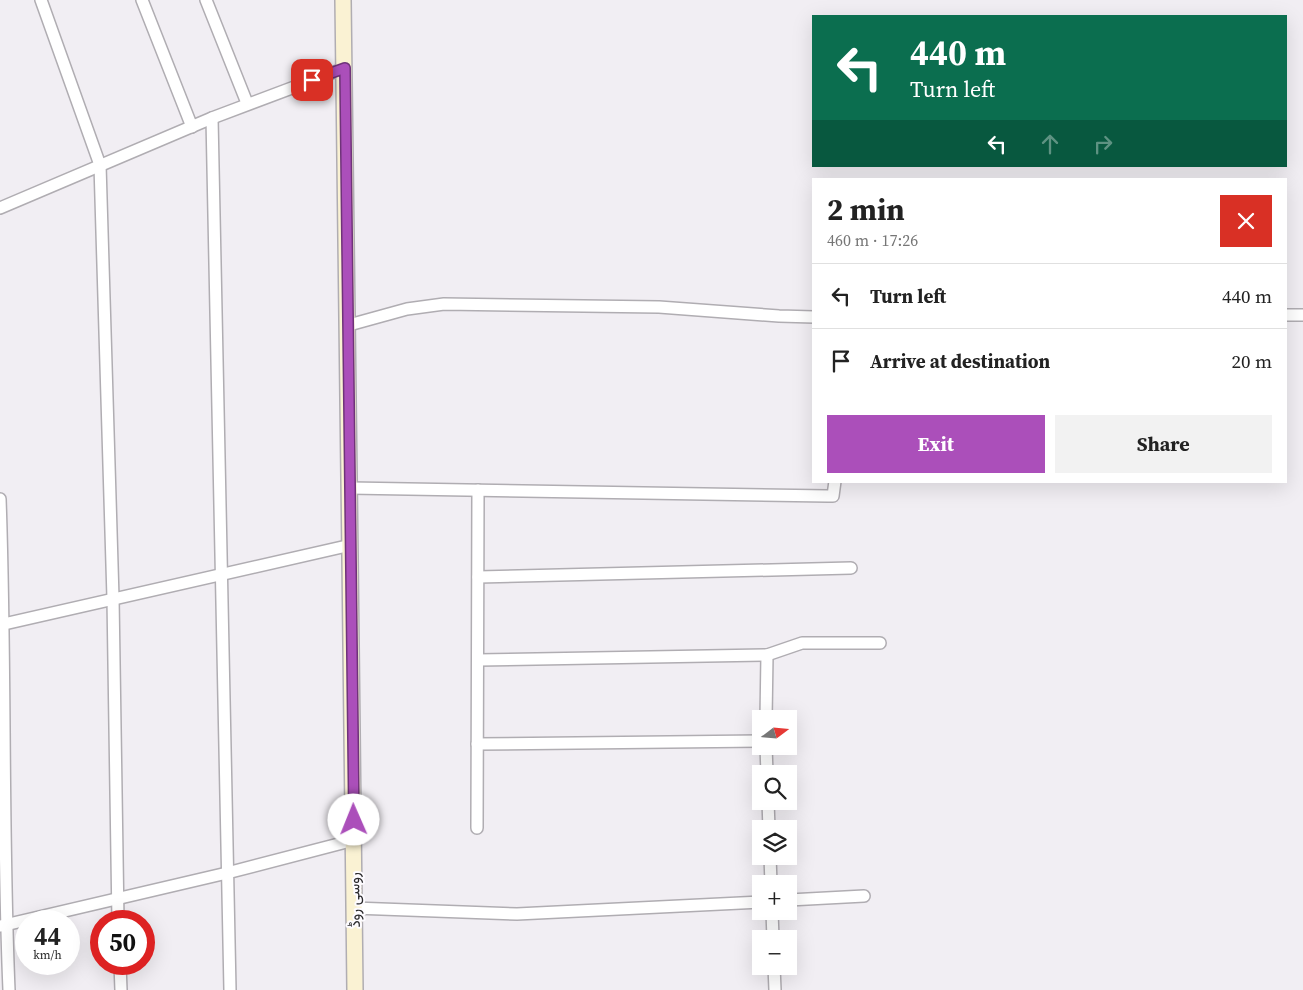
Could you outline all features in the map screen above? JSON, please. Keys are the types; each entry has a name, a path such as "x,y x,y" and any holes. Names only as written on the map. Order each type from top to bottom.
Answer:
{"main road":[{"name":"روسی روڈ","path":"343,0 349,325 355,990"}],"street":[{"path":"41,0 100,165 113,598 118,910"},
{"path":"142,0 192,127"},
{"path":"206,0 247,103"},
{"path":"0,208 247,103 345,68"},
{"path":"212,118 230,990"},
{"path":"349,325 407,309 444,304 659,307 812,317"},
{"path":"1287,315 1303,315"},
{"path":"350,488 833,496 835,483"},
{"path":"477,828 478,490"},
{"path":"0,499 3,925 8,990"},
{"path":"2,625 113,598 351,545"},
{"path":"478,577 851,568"},
{"path":"478,660 767,655 802,643 880,643"},
{"path":"766,710 767,655"},
{"path":"477,744 752,741"},
{"path":"3,925 227,873 354,840"},
{"path":"797,900 864,896"},
{"path":"354,908 517,914 752,902"},
{"path":"120,975 121,990"},
{"path":"774,975 775,990"}],"route":[{"path":"312,80 345,68 354,820"}]}
